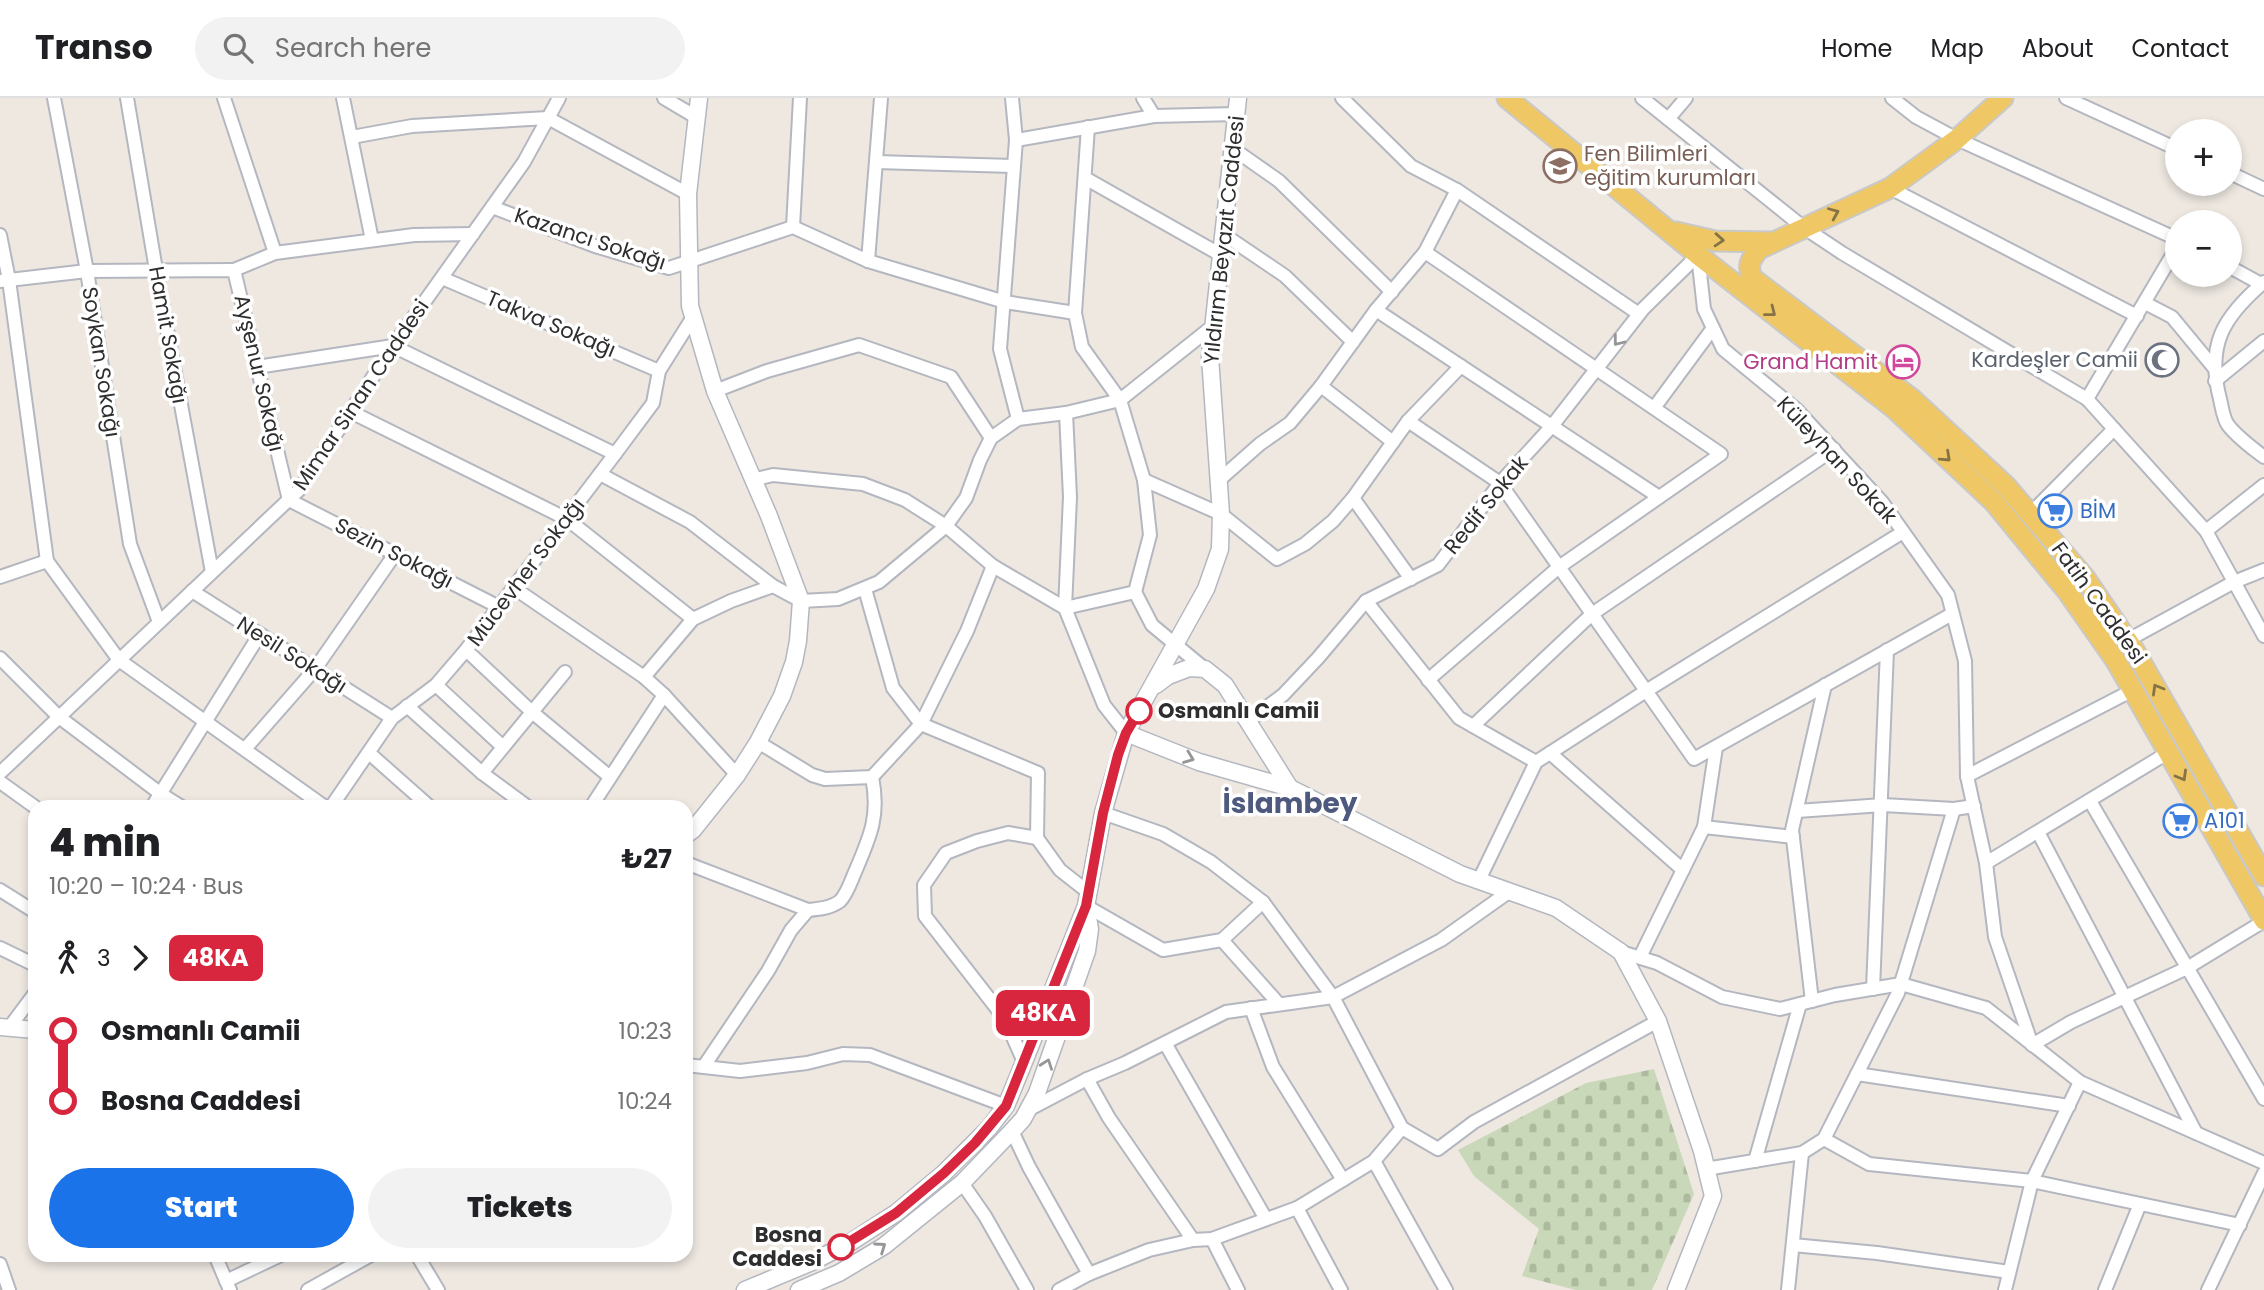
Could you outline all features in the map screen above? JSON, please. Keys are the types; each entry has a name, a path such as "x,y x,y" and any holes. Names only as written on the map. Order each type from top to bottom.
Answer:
{"main road":[{"path":"693,831 737,775 782,696 794,662 801,601 715,391 690,306 688,194 699,98"},
{"name":"Fatih Caddesi","path":"1507,98 1698,255 1895,409 1993,501 2067,592 2116,660 2264,921"},
{"path":"1752,278 1748,268 1750,260 1759,249 1890,188 1957,139 2003,98"},
{"name":"Yıldırım Beyazıt Caddesi","path":"745,1290 831,1252 896,1213 968,1150 1006,1106 1087,899 1103,813 1126,733 1206,589 1220,549 1221,514 1210,383 1213,326 1237,106"},
{"path":"1667,230 1715,241 1772,242"},
{"path":"1698,255 1725,260 1752,278 1912,399 2006,486 2085,578 2128,640 2258,853 2264,876"},
{"path":"1152,688 1168,676 1189,668 1205,668 1225,685 1290,788"},
{"path":"1126,733 1199,762 1290,788 1460,874 1556,908 1621,952 1658,1021 1713,1196 1676,1290"},
{"path":"799,1290 839,1273 884,1246 962,1183 1013,1131 1037,1093 1087,951 1090,929 1087,899"},
{"path":"5,1027 28,1029"},
{"path":"828,1290 839,1273"}],"street":[{"name":"Soykan Sokağı","path":"54,98 87,271 130,544 159,622"},
{"name":"Hamit Sokağı","path":"127,98 212,572"},
{"path":"224,98 275,253"},
{"path":"343,98 372,240"},
{"name":"Mimar Sinan Caddesi","path":"0,773 300,489 393,346 524,162 559,98"},
{"path":"664,98 696,117"},
{"path":"800,98 793,227 868,261 1004,302 1075,313"},
{"path":"868,261 881,98"},
{"path":"1012,98 1016,141 1000,349 1018,419"},
{"path":"1143,98 1154,116"},
{"path":"1342,98 1411,166 1457,190 1639,314"},
{"path":"1642,98 1803,227 2087,399 2206,531 2264,636"},
{"path":"1668,119 1686,98"},
{"path":"1892,98 1916,117 1957,139 2165,234"},
{"path":"2066,98 2165,143"},
{"path":"1016,141 1154,116 1237,106"},
{"path":"352,136 412,126 548,118 688,194"},
{"path":"1088,127 1075,313 1082,347 1120,400 1144,480 1150,535 1135,592 1152,625 1205,668"},
{"path":"1231,148 1279,181 1392,292"},
{"path":"876,162 1013,166"},
{"path":"1085,178 1221,255"},
{"path":"2242,179 2264,189"},
{"path":"1890,188 2137,316"},
{"path":"1218,481 1260,444 1290,423 1321,386 1376,310 1426,252 1457,190"},
{"name":"Kazancı Sokağı","path":"492,207 595,246 669,268 793,227"},
{"path":"234,270 275,253 414,234 472,234"},
{"path":"1223,234 1285,276 1353,342"},
{"path":"0,235 4,280 47,561 119,660 315,800"},
{"path":"1426,252 1721,454 1559,567 1428,680"},
{"name":"Redif Sokak","path":"1247,722 1283,695 1366,601 1438,565 1500,483 1552,426 1639,314 1698,255"},
{"name":"Küleyhan Sokak","path":"1698,255 1704,309 1723,349 1797,410 1834,449 1882,502 1948,595 1965,661 1967,776 1986,863 1995,937 2032,1045"},
{"path":"2087,399 2165,268"},
{"name":"Ayşenur Sokağı","path":"4,280 87,271 234,270 289,500"},
{"path":"2242,273 2263,283 2226,320 2215,347 2215,375 2226,422 2244,442 2264,457"},
{"name":"Takva Sokağı","path":"442,278 659,371"},
{"path":"2145,303 2172,317 2215,375"},
{"path":"1376,310 1659,497"},
{"name":"Mücevher Sokağı","path":"336,800 392,718 436,685 567,519 653,403 659,371 694,317"},
{"path":"600,474 690,522 773,586 801,601 838,599 879,582 946,526 966,498 991,438 1018,419 1066,413 1120,400 1213,326"},
{"path":"1654,408 1713,328"},
{"path":"2215,375 2264,341"},
{"path":"715,391 767,371 859,345 951,377 991,438"},
{"path":"257,367 393,346 615,454"},
{"path":"1144,480 1221,514 1277,559 1305,544 1333,521 1353,498 1408,421 1461,366"},
{"path":"1321,386 1393,442"},
{"path":"351,412 567,519 693,619"},
{"path":"1066,413 1070,497 1065,608 1104,705 1126,733"},
{"path":"1408,421 1500,483 1694,759 1952,614"},
{"path":"2030,514 2114,429"},
{"path":"1473,726 1592,614 1834,449"},
{"path":"752,480 772,475 863,484 905,499 946,526 993,566 1065,608 1135,592"},
{"path":"2206,531 2264,485"},
{"path":"1353,498 1411,579"},
{"name":"Sezin Sokağı","path":"289,500 499,607"},
{"path":"1479,880 1536,762 1903,532"},
{"path":"246,749 315,669 395,554"},
{"path":"0,577 47,561"},
{"path":"758,742 812,775 825,779 872,777 921,724 967,631 993,566"},
{"path":"2128,640 2234,582 2264,570"},
{"path":"644,677 693,619 731,601 773,586"},
{"path":"514,588 644,677 664,695 737,775"},
{"path":"865,589 893,688 921,724 1038,773 1037,838 1060,870 1087,899 1163,950 1222,940 1263,902"},
{"name":"Nesil Sokağı","path":"192,591 392,718"},
{"path":"1366,601 1459,718 1536,762"},
{"path":"157,800 260,634"},
{"path":"466,650 532,712 610,777"},
{"path":"1873,989 1887,650"},
{"path":"0,658 59,718 171,800"},
{"path":"482,773 565,672"},
{"path":"436,685 502,746"},
{"path":"1755,1161 1806,1003 1792,830 1825,685"},
{"path":"1967,776 2133,690"},
{"path":"595,800 664,695"},
{"path":"407,706 482,773 519,800"},
{"path":"1640,957 1704,827 1716,747"},
{"path":"369,752 422,800"},
{"path":"1986,863 2168,752"},
{"path":"1550,753 1683,870"},
{"path":"693,866 808,910 828,908 841,900 847,890 872,833 876,807 872,777"},
{"path":"0,782 28,802"},
{"path":"2090,800 2264,1099"},
{"path":"1797,811 1880,805 1954,809 1974,806"},
{"path":"1706,1169 1802,1153 1824,1139 1901,984 1954,809"},
{"path":"1103,813 1163,834 1211,862 1263,902 1333,997 1402,1128 1438,1149 1474,1122 1658,1021"},
{"path":"1704,827 1793,837"},
{"path":"2039,832 2196,1133"},
{"path":"1024,1062 1005,1019 925,916 923,885 947,853 1008,833 1037,838"},
{"path":"0,890 28,908"},
{"path":"1027,1111 1226,1012 1333,997 1441,940 1510,891"},
{"path":"704,1066 768,971 792,930 808,910"},
{"path":"2032,1045 2071,1022 2187,968 2264,921"},
{"path":"1222,940 1278,1003"},
{"path":"0,948 28,962"},
{"path":"1621,952 1657,963 1722,997 1780,1009 1901,984 1986,1009 2080,1082 2264,1163"},
{"path":"5,1027 28,1001"},
{"path":"1251,1008 1273,1067 1343,1180"},
{"path":"1166,1043 1266,1219"},
{"path":"693,1065 740,1071 807,1063 843,1054 870,1055 1006,1106"},
{"path":"1857,1074 2069,1105"},
{"path":"1087,1079 1109,1118 1193,1240"},
{"path":"2005,1290 2032,1181 2080,1082"},
{"path":"1059,1290 1089,1274 1149,1250 1212,1238 1297,1208 1374,1161 1402,1128"},
{"path":"1013,1131 1029,1167 1089,1274"},
{"path":"1824,1139 1869,1164 2032,1181 2240,1225"},
{"path":"1788,1290 1802,1153"},
{"path":"1374,1161 1446,1290"},
{"path":"2208,1290 2264,1173"},
{"path":"962,1183 985,1216 1027,1290"},
{"path":"2105,1290 2140,1204"},
{"path":"1297,1208 1341,1290"},
{"path":"1212,1238 1238,1290"},
{"path":"1793,1244 2009,1272"},
{"path":"218,1262 228,1285 264,1262"},
{"path":"307,1290 359,1262"},
{"path":"421,1262 438,1290"},
{"path":"0,1266 9,1290"}],"green space":[{"path":"1654,1069 1694,1194 1652,1290 1576,1290 1522,1276 1539,1229 1474,1176 1458,1150 1586,1083"}],"bus line":[{"name":"48KA","path":"841,1247 896,1213 944,1173 989,1128 1006,1106 1086,906 1103,813 1118,755 1126,733 1139,711"}],"place":[{"name":"Fen Bilimleri eğitim kurumları","path":"1560,166"},
{"name":"Kardeşler Camii","path":"2162,360"},
{"name":"Grand Hamit","path":"1903,362"},
{"name":"BİM","path":"2055,511"},
{"name":"Osmanlı Camii","path":"1139,711"},
{"name":"A101","path":"2180,821"},
{"name":"Bosna Caddesi","path":"841,1247"}],"district":[{"name":"İslambey","path":"1290,803"}]}
